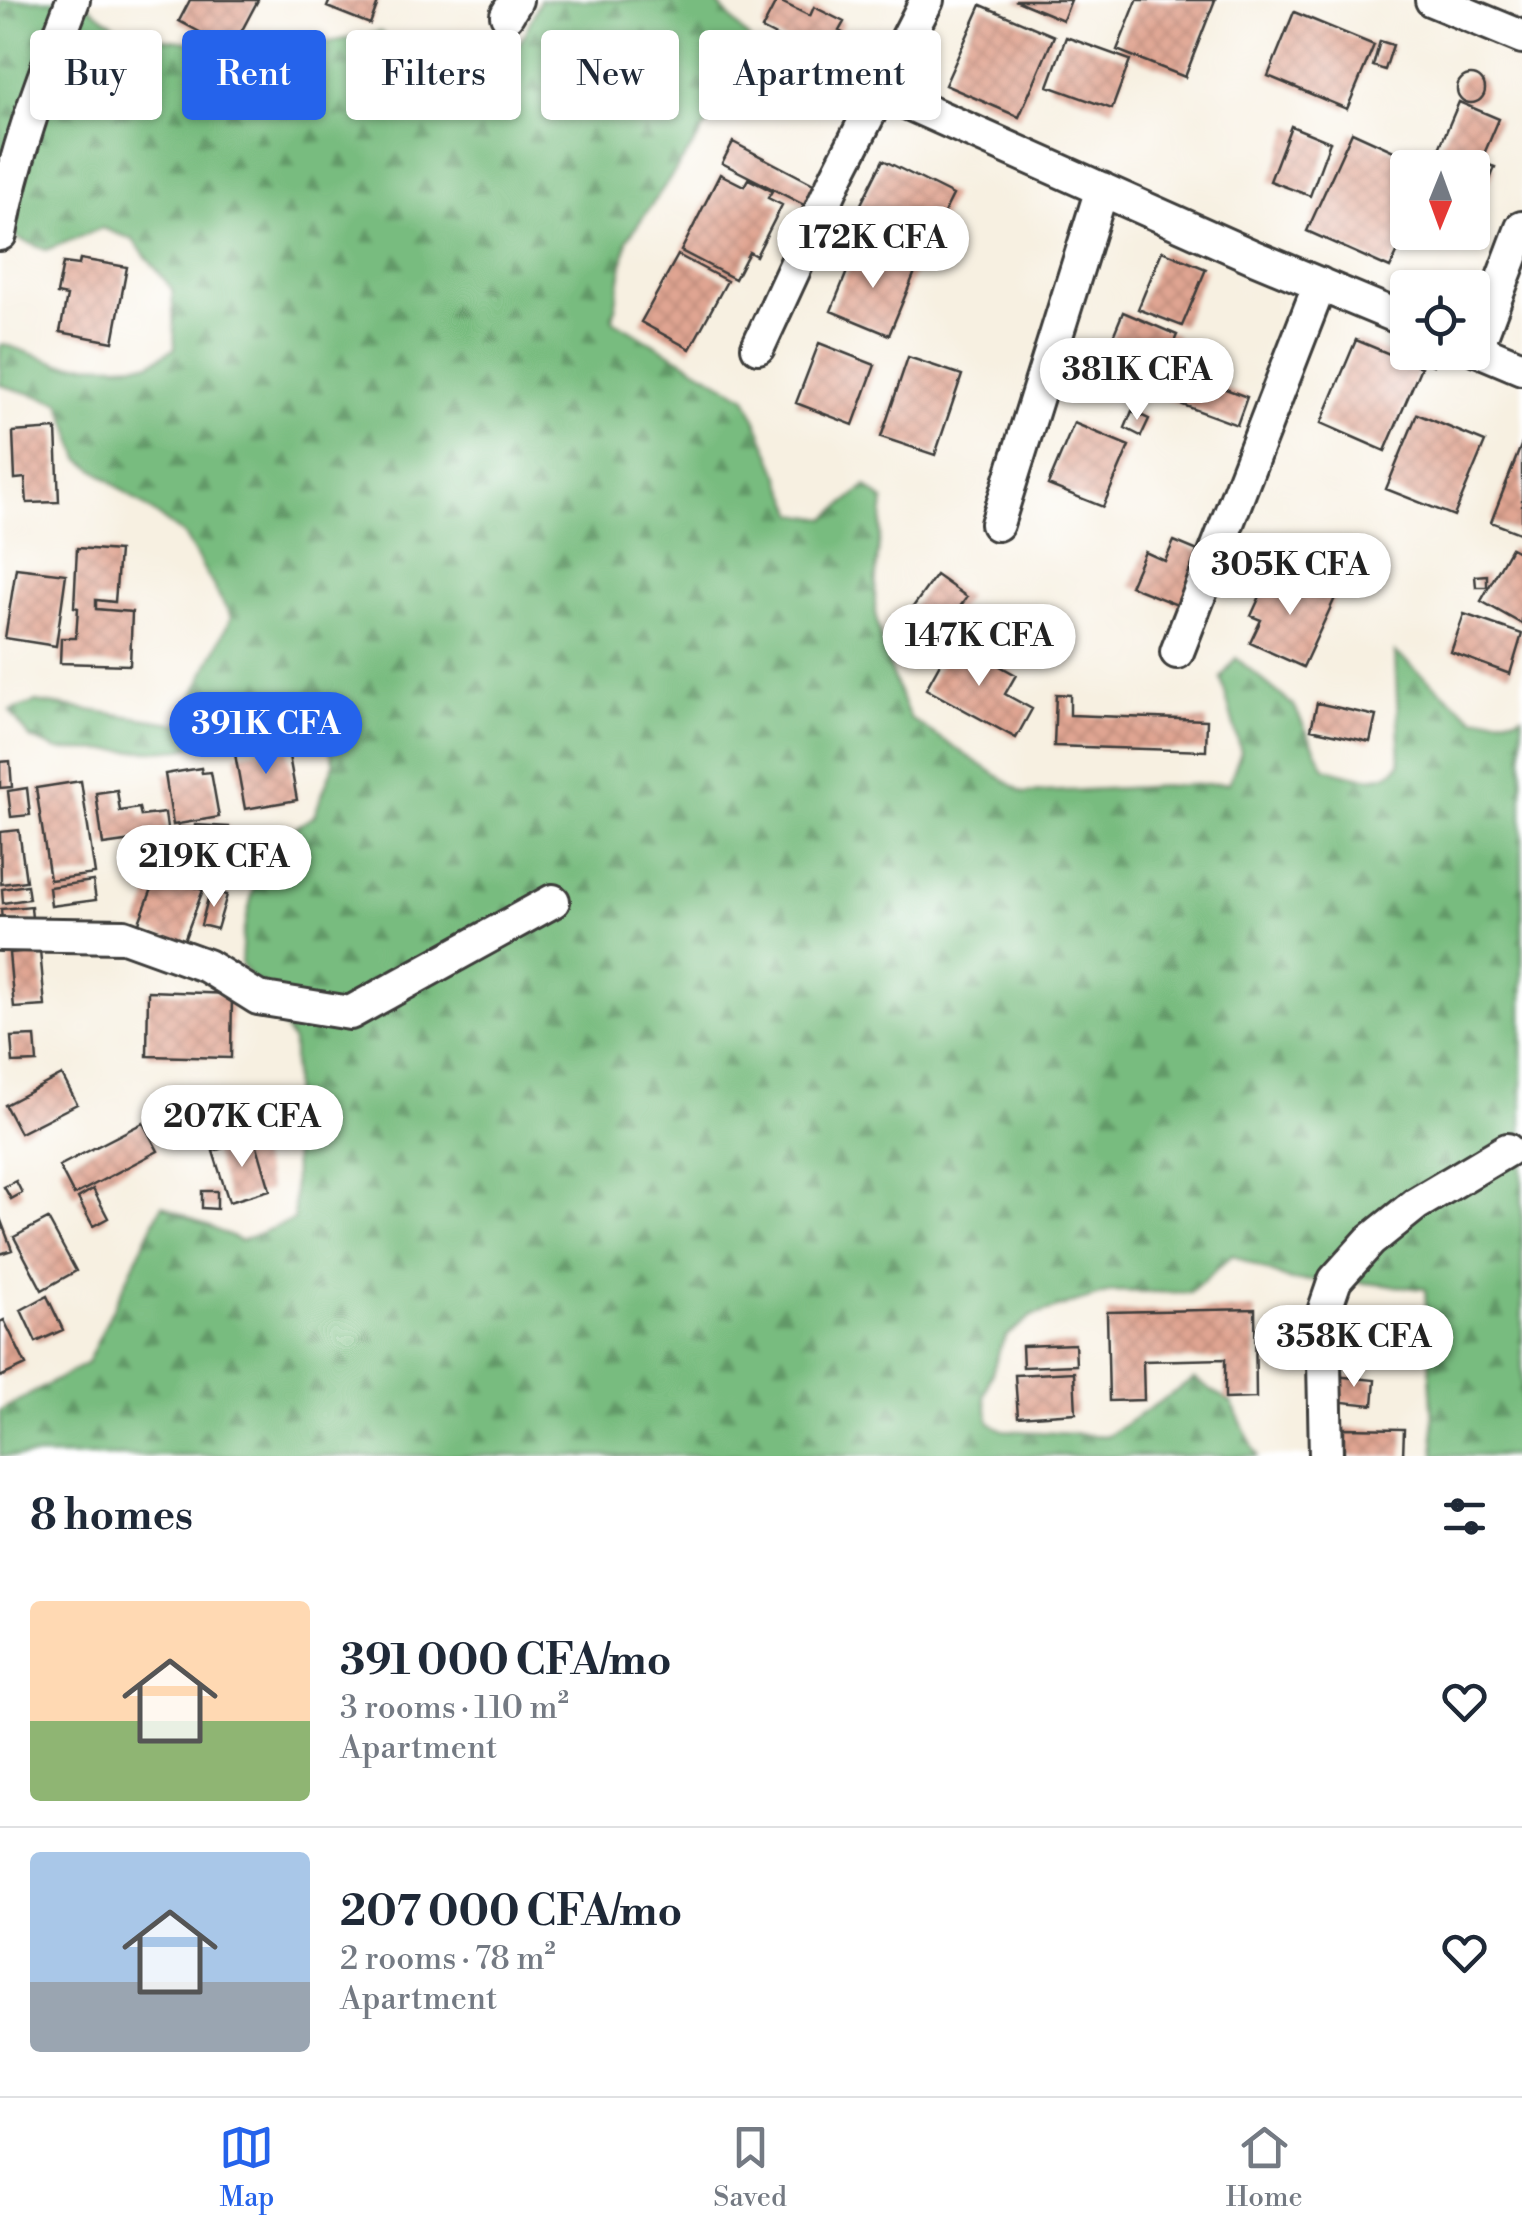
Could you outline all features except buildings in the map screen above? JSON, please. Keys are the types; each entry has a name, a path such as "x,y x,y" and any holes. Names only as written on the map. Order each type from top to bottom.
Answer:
{"street":[{"path":"0,234 23,136 73,0"},
{"path":"913,30 928,0"},
{"path":"1450,3 1522,37"},
{"path":"941,118 1390,313"},
{"path":"758,346 866,120"},
{"path":"997,524 1102,189"},
{"path":"1490,308 1522,228"},
{"path":"1177,652 1320,284"},
{"path":"1490,355 1522,368"},
{"path":"0,934 124,936 208,966 258,998 350,1013 553,901"},
{"path":"1326,1456 1323,1315 1335,1280 1370,1241 1416,1204 1507,1150"}],"green space":[{"path":"0,0 80,0 121,30 30,30 30,120 162,120 162,39 182,41 182,120 326,120 326,43 346,39 346,120 521,120 521,39 540,0 714,0 741,30 699,30 699,120 714,120 627,240 613,320 746,397 796,514 826,519 866,486 884,501 876,617 888,663 911,719 1024,793 1229,783 1241,752 1221,678 1236,658 1294,706 1325,768 1355,776 1384,776 1400,764 1395,652 1474,718 1522,715 1522,1456 1435,1456 1425,1289 1335,1280 1291,1281 1232,1255 1190,1293 1113,1291 1032,1316 1006,1336 984,1396 990,1423 1003,1430 1108,1436 1194,1379 1232,1403 1257,1456 0,1456 0,1411 87,1363 162,1205 240,1241 294,1220 293,1042 241,963 243,934 263,847 314,816 334,763 325,735 267,723 183,749 58,750 30,738 10,711 36,702 180,724 231,617 184,535 80,459 60,402 0,385 0,345 4,344 60,364 150,363 175,348 172,289 132,239 102,228 46,250 16,238 15,178 0,168"}]}
